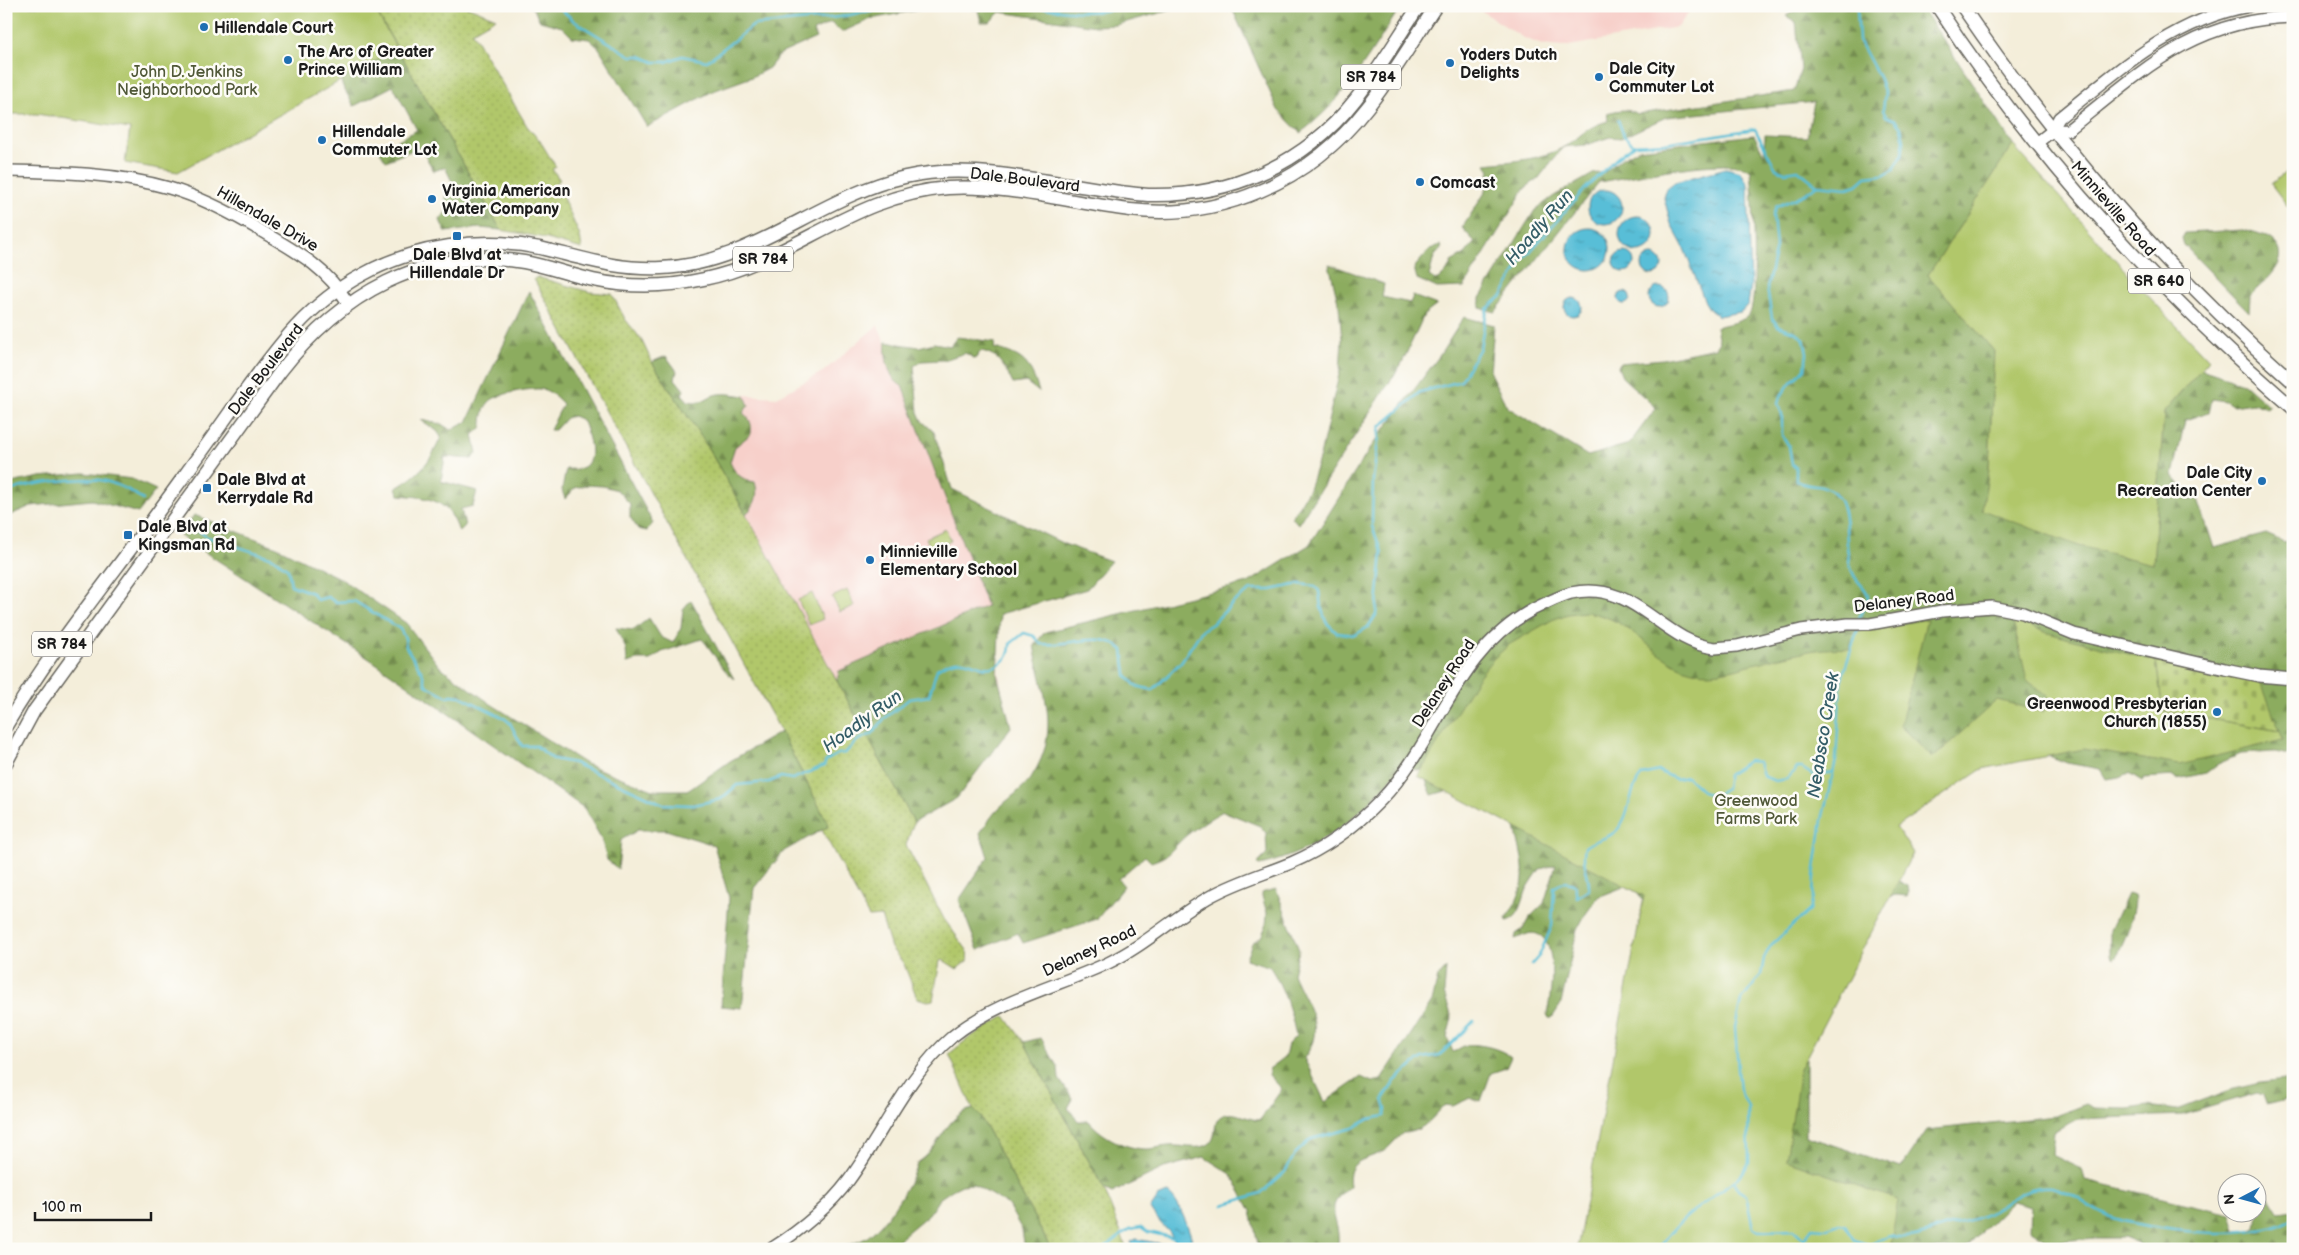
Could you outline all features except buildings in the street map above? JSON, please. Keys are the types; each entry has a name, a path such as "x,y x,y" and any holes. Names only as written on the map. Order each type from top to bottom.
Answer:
{"main road":[{"name":"Dale Boulevard","path":"6,726 57,651 269,358 310,310 339,288 382,264 401,257 463,244 504,244 531,247 594,263 630,268 674,268 696,264 738,251 851,195 878,184 928,173 974,171 1144,194 1192,193 1227,186 1255,178 1284,163 1326,132 1357,98 1419,6"},
{"name":"Dale Boulevard","path":"6,764 34,712 280,372 314,331 348,303 386,282 436,265 479,260 524,262 615,284 657,285 701,280 720,276 763,259 868,206 888,199 930,190 986,188 1144,212 1187,211 1230,203 1257,192 1296,172 1335,143 1366,110 1436,6"},
{"name":"Minnieville Road","path":"1937,6 1992,85 2069,182 2152,275 2234,355 2293,408"},
{"name":"Minnieville Road","path":"1962,6 2052,131 2130,222 2210,306 2293,382"}],"street":[{"path":"2038,142 2052,131 2059,118 2160,40 2195,22 2249,6"},
{"path":"2052,131 2068,130 2154,62 2187,42 2240,22 2293,17"},
{"name":"Hillendale Drive","path":"6,171 102,176 179,191 232,214 302,254 321,269 339,288 348,303"},
{"name":"Delaney Road","path":"771,1249 806,1225 838,1193 862,1161 911,1082 925,1064 948,1042 969,1025 1002,1006 1124,955 1146,942 1212,895 1306,857 1356,823 1382,799 1404,772 1457,685 1482,649 1495,635 1523,615 1556,598 1569,594 1607,592 1629,600 1682,637 1704,647 1715,648 1737,646 1801,630 1848,624 1870,624 1942,611 2004,608 2023,613 2074,634 2259,676 2293,679"}],"shaded area":[{"path":"1474,6 1693,6 1678,27 1563,47 1542,45 1522,37"},
{"name":"Minnieville Elementary School","path":"878,325 987,606 1008,728 910,816 704,441 728,394 777,397 824,371"}],"green space":[{"name":"John D. Jenkins Neighborhood Park","path":"6,6 373,6 397,49 178,172 125,163 130,129 37,114 6,114"},
{"path":"373,6 466,6 496,18 472,32 527,126 540,141 556,167 552,169 560,180 556,182 580,236 582,249 540,237 501,230"},
{"path":"373,6 501,230 480,228 445,232 440,220 446,212 446,195 456,190 445,167 434,171 420,147 386,161 379,150 417,130 393,86 354,106 342,85 339,66"},
{"path":"532,6 939,6 871,19 842,32 831,23 813,31 816,38 780,54 769,68 752,77 713,91 647,127 599,48 589,39 572,37 562,27 540,21"},
{"path":"958,6 1170,6 1171,10 1115,25 1095,26 1000,12 990,22 981,22 978,10"},
{"path":"1231,6 1401,6 1344,90 1331,106 1300,133 1278,110"},
{"path":"1803,6 1921,6 2013,145 1928,275 1994,351 1989,470 1983,510 2153,564 2164,412 2201,369 2243,383 2269,406 2267,408 2253,403 2233,406 2226,401 2212,399 2209,412 2185,420 2173,475 2190,500 2198,499 2214,548 2266,534 2284,542 2293,539 2293,756 2275,752 2241,754 2218,764 2206,773 2177,779 2173,776 2144,778 2142,781 2129,773 2120,777 2106,779 2100,769 2067,763 2036,751 1985,768 1891,811 1897,880 1908,886 1909,892 1907,896 1882,897 1806,1039 1806,1136 1901,1168 1927,1130 2055,1116 2086,1104 2094,1108 2128,1109 2148,1106 2177,1110 2230,1090 2260,1083 2293,1079 2293,1098 2266,1105 2263,1095 2257,1093 2183,1115 2077,1119 2054,1132 2052,1155 2082,1169 2085,1180 2216,1211 2216,1222 2233,1222 2236,1231 2248,1232 2257,1228 2258,1222 2266,1222 2266,1201 2269,1196 2279,1212 2293,1210 2293,1247 2247,1249 2232,1246 2230,1249 2151,1249 2124,1238 2094,1238 2050,1242 2030,1229 2031,1207 2012,1202 1965,1249 1578,1249 1644,902 1638,893 1626,886 1598,897 1577,930 1561,1004 1552,1018 1549,1018 1547,1014 1552,970 1548,947 1544,939 1534,933 1515,939 1516,934 1523,929 1529,918 1544,903 1556,865 1540,869 1527,889 1518,912 1512,919 1507,921 1506,918 1519,894 1523,874 1523,864 1515,827 1449,790 1432,795 1422,771 1401,767 1371,800 1339,828 1302,850 1282,859 1260,865 1257,864 1267,854 1266,833 1260,826 1223,811 1191,832 1164,857 1151,862 1145,856 1118,879 1124,886 1097,919 1023,943 1018,933 978,950 959,900 988,857 980,833 996,811 1028,781 1041,759 1048,727 1045,696 1034,645 1045,632 1248,583 1309,545 1371,447 1440,355 1464,317 1494,325 1490,373 1507,407 1588,456 1629,444 1656,408 1622,377 1618,367 1620,363 1663,359 1715,348 1719,342 1716,327 1740,321 1748,316 1754,287 1754,221 1751,171 1740,166 1702,166 1599,182 1495,312 1480,308 1480,298 1535,210 1554,196 1593,174 1605,172 1622,158 1639,149 1754,135 1764,155 1765,135 1807,137 1814,102 1666,117 1621,138 1610,137 1586,145 1564,147 1588,130 1608,121 1607,113 1626,110 1638,114 1794,91 1801,69 1796,22 1786,16"},
{"path":"2013,145 2138,285 2209,360 2164,412 2153,564 2079,546 1982,510 1989,470 1994,351 1928,275"},
{"path":"1562,148 1538,179 1525,188 1464,287 1437,288 1417,279 1414,268 1430,249 1440,245 1442,247 1434,257 1429,276 1435,280 1447,271 1451,262 1465,254 1475,242 1462,228 1486,191 1490,170 1486,164 1535,158"},
{"path":"2286,172 2293,180 2292,212 2271,184"},
{"path":"2243,230 2267,237 2278,247 2280,253 2280,261 2275,270 2250,296 2249,312 2184,245 2182,238 2185,233"},
{"path":"1329,264 1384,284 1382,297 1410,303 1413,296 1437,305 1424,315 1402,363 1298,524 1292,517 1309,489 1320,456 1340,370 1342,339 1339,306"},
{"path":"537,277 590,292 612,294 625,319 641,339 652,362 704,441 746,514 914,822 906,845 944,919 967,950 968,960 957,969 943,960 940,961 933,1000 928,1001 917,998 904,964 891,948 881,916 869,917 822,830 829,826 781,732 534,279"},
{"path":"529,291 653,523 647,531 638,529 630,517 630,504 617,490 603,486 586,485 575,488 565,499 562,490 566,469 580,469 587,464 590,459 590,445 582,420 573,416 566,418 555,430 550,430 563,404 553,394 543,389 529,389 494,398 484,410 482,427 473,435 477,453 472,459 445,457 441,481 477,491 473,506 461,509 465,526 459,532 455,521 444,507 437,502 420,497 399,495 396,488 423,467 441,437 437,431 421,420 441,424 451,430 467,422"},
{"path":"957,337 995,342 994,348 1019,358 1029,367 1039,392 1026,382 1013,384 1004,367 997,359 981,351 975,359 965,353 944,360 922,361 914,366 918,412 922,421 934,432 952,489 1064,544 1111,561 1087,589 1000,614 997,674 1011,727 957,798 914,822 837,681 839,671 987,606 902,386 897,383 890,372 886,353 886,342 919,347 934,343 950,346"},
{"path":"666,356 677,371 675,379 684,390 682,394 688,401 698,402 719,394 745,396 749,405 743,413 750,422 751,434 735,447 730,462 740,476 755,482 756,499 746,514 704,441 652,362"},
{"path":"84,473 132,479 156,490 138,513 92,500 31,506 6,517 6,484 40,477"},
{"path":"194,515 277,547 341,579 406,623 439,666 491,704 586,764 653,790 689,790 730,761 781,732 829,826 784,851 754,888 742,1008 721,1006 729,898 714,845 666,830 638,830 621,840 618,869 607,860 601,838 584,808 374,662 180,536"},
{"path":"946,529 951,541 931,549 926,538"},
{"path":"847,590 854,606 840,612 832,597"},
{"path":"812,593 823,619 809,625 798,600"},
{"path":"691,600 734,679 702,639 662,652 650,660 637,660 627,663 626,649 616,628 634,630 649,618 661,637 673,643 681,628 683,609"},
{"name":"Greenwood Farms Park","path":"1585,612 1603,616 1618,623 1656,652 1682,668 1704,673 1730,670 1824,649 1850,649 1853,632 1927,619 1900,726 1933,758 1997,700 2043,712 2052,700 2027,680 2012,617 2045,632 2156,661 2163,711 2280,731 2283,740 2180,765 2084,749 1982,769 1896,827 1913,853 1800,1069 1786,1160 1898,1200 1890,1249 1577,1249 1644,896 1418,776 1477,679 1492,660 1510,644 1552,620 1568,614"},
{"path":"2156,661 2261,683 2280,731 2163,711"},
{"path":"1276,889 1299,950 1293,974 1308,1006 1314,1026 1311,1046 1304,1058 1325,1102 1361,1077 1372,1082 1381,1080 1432,1002 1438,977 1446,968 1444,993 1452,1018 1447,1037 1453,1052 1465,1046 1478,1045 1496,1049 1511,1057 1506,1068 1491,1073 1481,1101 1470,1098 1453,1106 1445,1105 1431,1120 1421,1127 1403,1133 1385,1151 1358,1162 1354,1166 1349,1177 1350,1186 1335,1202 1334,1216 1338,1239 1337,1249 1259,1249 1251,1211 1231,1174 1204,1157 1164,1168 1112,1193 1104,1189 1024,1042 1041,1038 1058,1068 1059,1079 1073,1099 1068,1108 1078,1121 1089,1121 1108,1137 1124,1145 1141,1149 1169,1146 1201,1147 1209,1144 1212,1140 1216,1122 1222,1116 1235,1114 1260,1120 1282,1089 1269,1075 1269,1069 1285,1057 1288,1044 1296,1036 1286,1000 1270,967 1246,959 1252,943 1261,937 1266,926 1267,913 1261,893"},
{"path":"2127,894 2134,896 2134,909 2124,939 2113,959 2110,956 2110,930"},
{"path":"1005,1016 1024,1042 1104,1189 1127,1249 1051,1249 980,1116 973,1109 949,1054 970,1037"},
{"path":"973,1109 980,1116 1051,1249 1025,1249 1022,1230 1008,1205 973,1184 962,1185 939,1199 929,1214 887,1249 845,1249 846,1246 866,1238 878,1228 904,1191 917,1163 932,1150 956,1118 963,1112"}],"water":[{"path":"1726,168 1741,172 1748,184 1751,286 1748,304 1741,312 1718,316 1710,310 1705,302 1683,246 1671,224 1664,198 1667,188 1675,182"},
{"path":"1605,190 1612,191 1617,195 1621,200 1621,214 1617,219 1612,223 1605,224 1598,223 1593,219 1589,214 1588,207 1589,200 1593,195 1598,191"},
{"path":"1637,216 1649,222 1655,234 1649,246 1637,252 1625,246 1619,234 1625,222"},
{"path":"1593,228 1601,231 1607,237 1610,249 1607,261 1601,267 1585,270 1577,267 1571,261 1568,245 1571,237 1577,231"},
{"path":"1624,252 1631,255 1634,262 1631,269 1624,272 1617,269 1614,262 1617,255"},
{"path":"1652,255 1659,258 1662,265 1659,272 1652,275 1645,272 1642,265 1645,258"},
{"path":"1659,287 1666,290 1669,297 1666,304 1659,307 1652,304 1649,297 1652,290"},
{"path":"1622,292 1626,292 1630,298 1626,304 1622,304 1618,300 1618,296"},
{"path":"1573,298 1579,301 1582,307 1579,313 1573,316 1567,313 1564,307 1567,301"},
{"path":"1167,1193 1176,1201 1180,1209 1188,1227 1194,1249 1130,1249 1131,1242 1136,1239 1173,1246 1175,1241 1150,1209 1158,1197"}],"waterway":[{"path":"558,6 574,21 631,56 640,56 654,62 666,62 682,56 707,61 754,25 839,17 896,6"},
{"path":"1032,6 1091,12 1127,6"},
{"name":"Neabsco Creek","path":"1857,6 1859,40 1880,79 1885,94 1883,110 1886,116 1895,120 1901,128 1904,140 1902,155 1894,169 1883,175 1866,177 1857,185 1847,188 1817,185 1805,194 1776,207 1773,215 1776,247 1767,288 1772,318 1778,326 1797,333 1804,339 1807,353 1805,369 1791,382 1780,397 1778,404 1782,414 1782,435 1789,446 1792,464 1796,468 1796,480 1804,484 1829,489 1836,494 1840,501 1845,519 1851,567 1855,577 1868,595 1859,620"},
{"path":"1618,120 1624,136 1634,145"},
{"name":"Hoadly Run","path":"187,522 207,537 273,558 288,569 291,585 312,593 317,600 328,597 335,602 354,601 400,629 405,638 406,647 422,672 426,685 448,697 451,695 460,696 504,718 510,723 522,746 536,746 553,759 574,763 663,804 693,805 721,799 737,785 769,782 781,777 792,779 824,766 826,761 838,754 845,753 858,740 872,734 884,719 909,699 929,696 937,669 953,661 967,661 983,667 998,665 1006,658 1010,644 1024,633 1034,636 1041,644 1084,640 1105,641 1114,644 1123,650 1126,675 1136,686 1153,690 1181,662 1202,630 1212,624 1235,601 1251,590 1271,590 1299,584 1315,586 1319,591 1321,607 1326,622 1337,633 1355,635 1368,627 1376,615 1382,553 1372,526 1373,479 1380,427 1420,392 1461,381 1480,348 1487,309 1502,296 1521,262 1584,190 1618,157 1634,145 1665,143 1755,129 1776,169 1785,172 1798,170 1817,185"},
{"name":"Hoadly Run","path":"6,493 40,483 84,479 105,481 120,486 143,500"},
{"name":"Neabsco Creek","path":"1659,1249 1678,1225 1736,1179 1749,1162 1748,1107 1740,1090 1735,1027 1741,1001 1761,975 1764,958 1771,945 1810,910 1822,820 1836,760 1841,681 1858,628"},
{"path":"1532,964 1539,956 1552,926 1554,888 1564,882 1572,883 1575,885 1577,897 1589,890 1584,859 1585,847 1612,834 1621,825 1634,788 1642,775 1659,771 1676,779 1687,777 1705,793 1714,795 1726,789 1728,775 1748,761 1759,762 1763,776 1775,781 1787,779 1797,768 1802,768 1814,776 1833,772"},
{"path":"1223,1205 1261,1193 1285,1172 1295,1154 1311,1139 1353,1128 1369,1119 1385,1116 1386,1109 1383,1099 1395,1081 1423,1058 1440,1055 1474,1021"},
{"path":"1734,1181 1738,1190 1746,1195 1753,1228 1759,1231 1794,1230 1804,1239 1812,1228 1825,1229 1839,1224 1845,1225 1855,1240 1869,1245 1889,1235 1905,1237 1928,1233 1978,1218 1995,1210 2025,1191 2042,1187 2052,1187 2067,1192 2108,1216 2175,1230 2229,1233 2255,1231 2276,1226 2293,1218"},
{"path":"1103,1249 1130,1229 1141,1227 1148,1232 1175,1238"}],"place":[{"name":"Hillendale Court","path":"204,27"},
{"name":"The Arc of Greater Prince William","path":"288,60"},
{"name":"Yoders Dutch Delights","path":"1450,63"},
{"name":"Dale City Commuter Lot","path":"1599,77"},
{"name":"Hillendale Commuter Lot","path":"322,140"},
{"name":"Comcast","path":"1420,182"},
{"name":"Virginia American Water Company","path":"432,199"},
{"name":"Dale Blvd at Hillendale Dr","path":"457,236"},
{"name":"Dale City Recreation Center","path":"2262,481"},
{"name":"Dale Blvd at Kerrydale Rd","path":"207,488"},
{"name":"Dale Blvd at Kingsman Rd","path":"128,535"},
{"name":"Minnieville Elementary School","path":"870,560"},
{"name":"Greenwood Presbyterian Church (1855)","path":"2217,712"}]}
